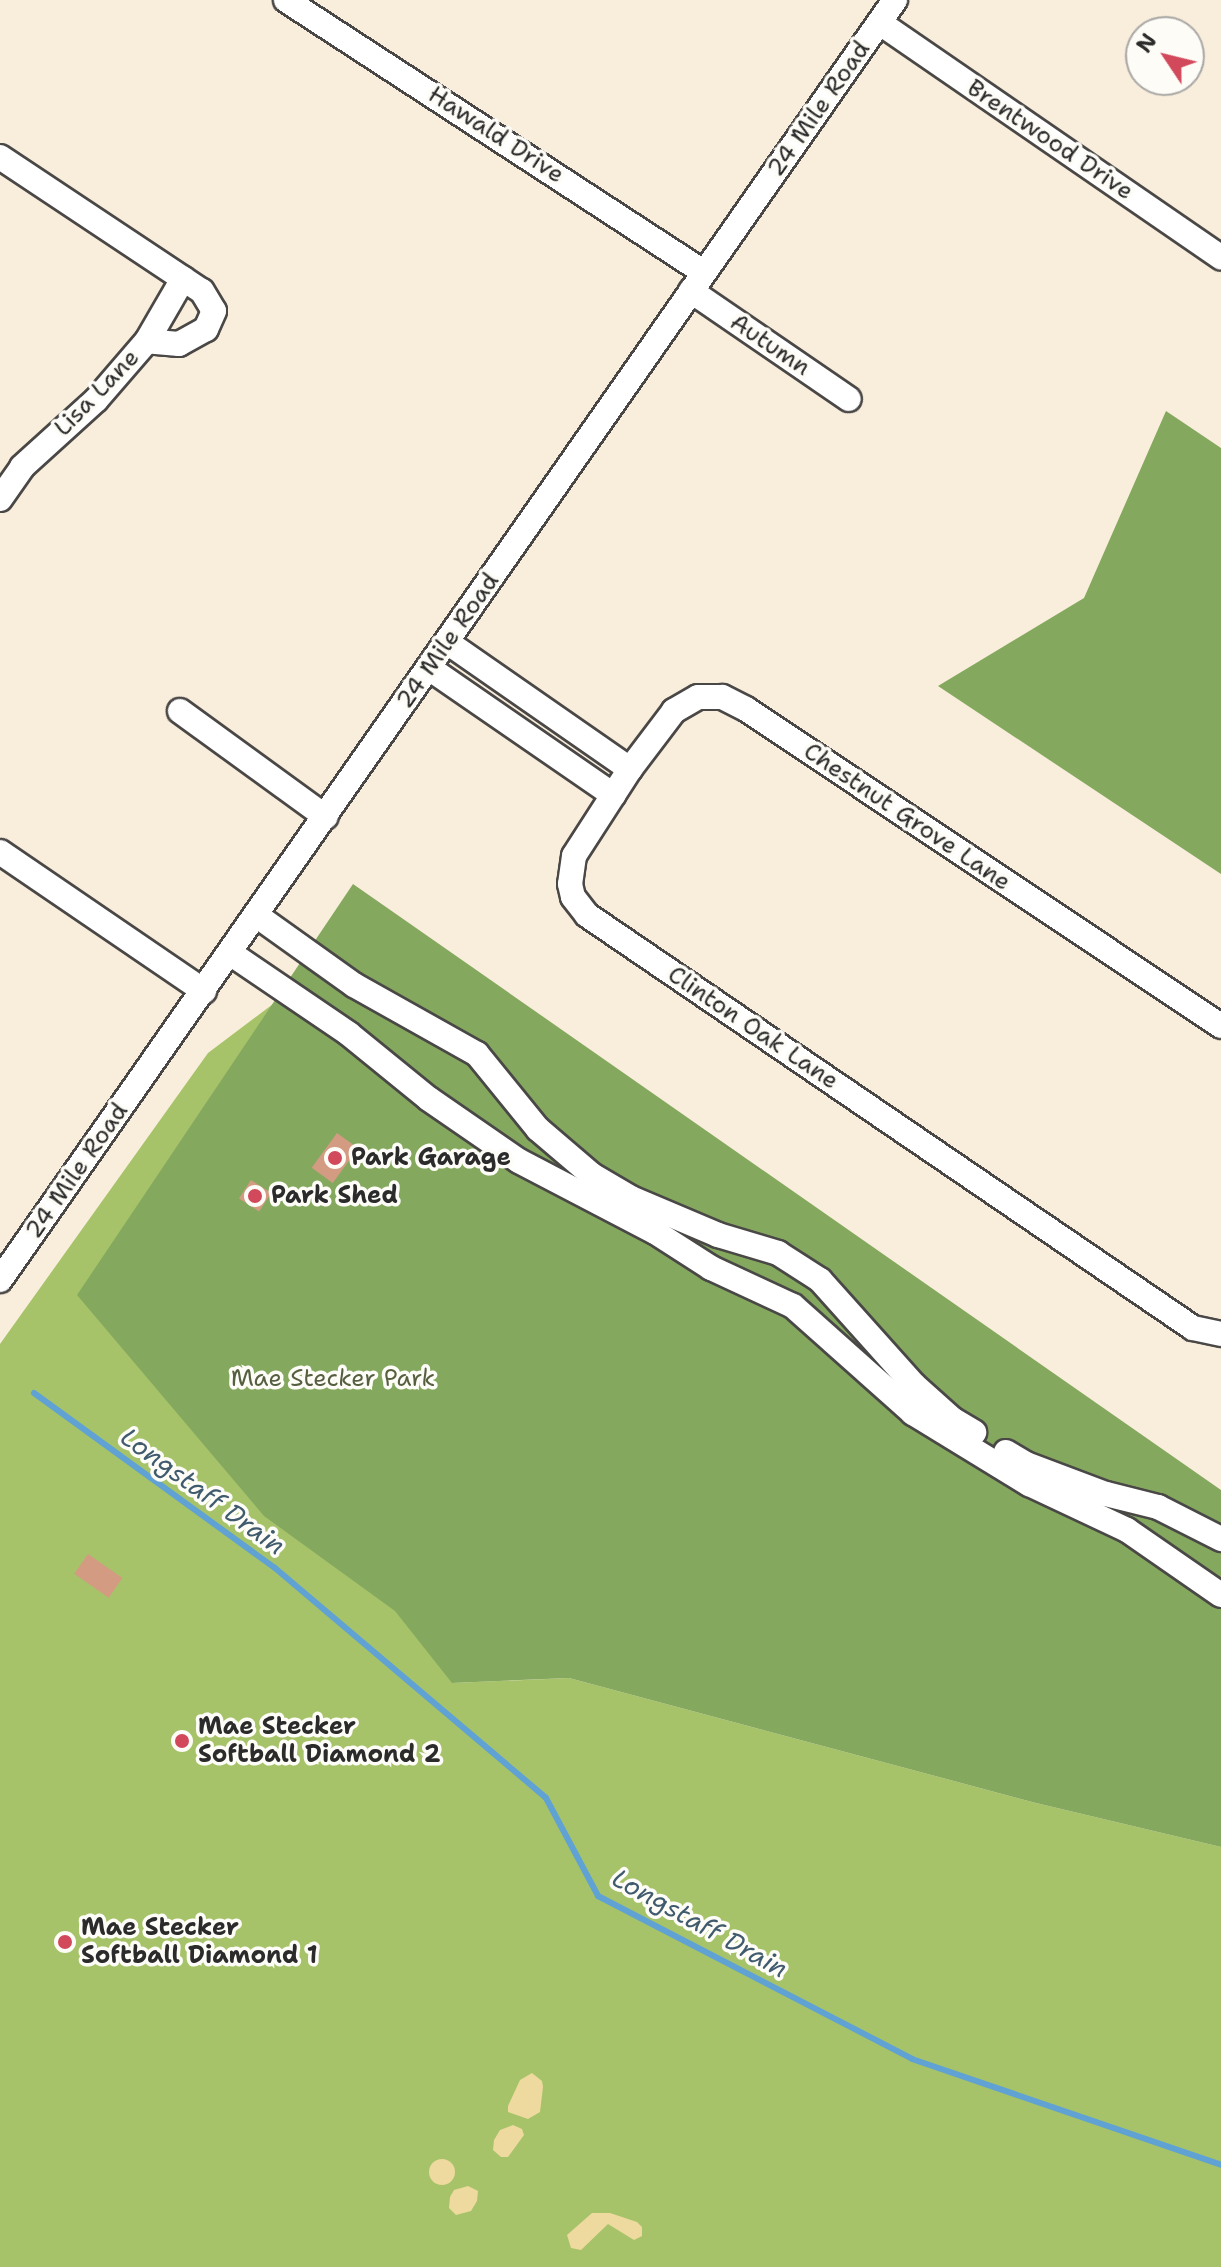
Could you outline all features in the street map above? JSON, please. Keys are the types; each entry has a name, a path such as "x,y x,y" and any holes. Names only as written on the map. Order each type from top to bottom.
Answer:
{"street":[{"name":"Hawald Drive","path":"286,0 611,209 697,282"},
{"name":"24 Mile Road","path":"0,1280 895,0"},
{"name":"Brentwood Drive","path":"880,23 1221,257"},
{"path":"0,157 202,291 214,311 206,329 179,344 147,341"},
{"name":"Lisa Lane","path":"0,499 22,467 96,400 147,341 183,279"},
{"name":"Autumn","path":"697,282 849,399"},
{"path":"447,642 630,769"},
{"path":"429,668 613,795"},
{"name":"Chestnut Grove Lane","path":"613,795 662,724 687,702 710,695 734,702 1221,1026"},
{"path":"180,711 326,817"},
{"name":"Clinton Oak Lane","path":"613,795 574,856 570,884 580,909 1193,1328 1221,1334"},
{"path":"0,852 204,991"},
{"path":"256,915 374,997 477,1054 538,1129 618,1201 711,1268 793,1306 913,1413 1127,1530 1221,1595"},
{"path":"230,953 349,1034 429,1099 519,1161 618,1201 778,1253 820,1280 914,1385 952,1419 1022,1471 1158,1507 1221,1539"},
{"path":"349,1034 374,997"}],"green space":[{"path":"1166,411 1221,448 1221,874 938,686 1084,598"},
{"name":"Mae Stecker Park","path":"353,884 1221,1490 1221,1847 1036,1803 569,1678 452,1683 395,1611 264,1516 77,1295"},
{"name":"Mae Stecker Park","path":"281,998 453,1683 569,1678 1036,1803 1221,1847 1221,2267 0,2267 0,1344 208,1053"}],"sand":[{"path":"532,2073 542,2081 543,2087 540,2112 528,2119 508,2112 508,2106 520,2080"},
{"path":"513,2125 522,2129 524,2135 508,2157 501,2157 493,2150 494,2140 500,2130"},
{"path":"442,2159 451,2163 455,2172 451,2181 442,2185 433,2181 429,2172 433,2163"},
{"path":"468,2186 478,2191 477,2201 471,2211 456,2215 449,2208 450,2197 454,2190"},
{"path":"592,2213 610,2213 637,2222 642,2227 642,2236 634,2240 608,2224 581,2250 571,2248 567,2235"}],"building":[{"name":"Park Garage","path":"337,1133 358,1148 333,1183 312,1168"},
{"name":"Park Shed","path":"251,1180 271,1193 259,1212 239,1198"},
{"path":"88,1554 122,1578 109,1598 74,1574"}],"waterway":[{"name":"Longstaff Drain","path":"34,1393 275,1568 546,1798 598,1896 912,2059 1221,2165"}],"place":[{"name":"Park Garage","path":"335,1158"},
{"name":"Park Shed","path":"255,1196"},
{"name":"Mae Stecker Softball Diamond 2","path":"182,1741"},
{"name":"Mae Stecker Softball Diamond 1","path":"65,1942"}]}
